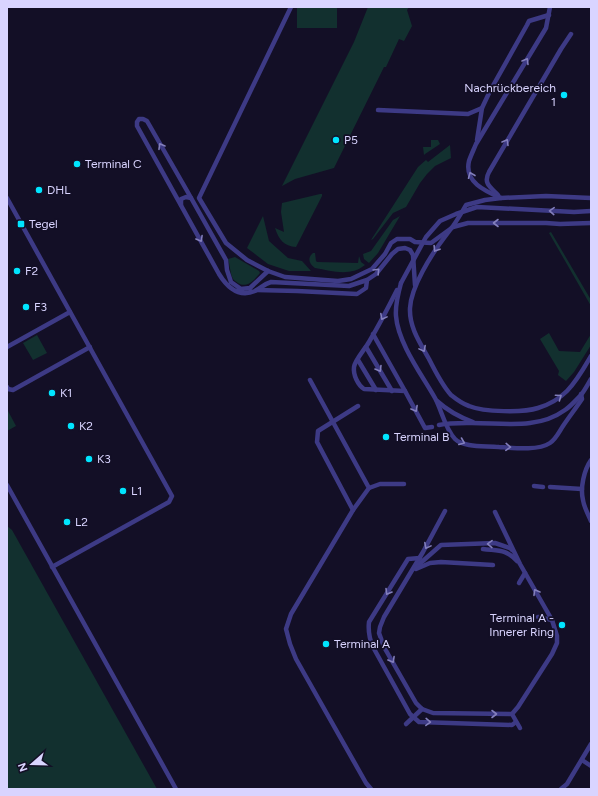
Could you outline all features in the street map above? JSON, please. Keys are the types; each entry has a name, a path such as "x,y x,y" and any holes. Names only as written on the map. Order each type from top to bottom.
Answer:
{"lane":[{"path":"291,7 199,198 226,243 246,260 268,272 285,277 338,281 351,280 372,269 385,254 391,243 397,239 410,239 415,242 431,243 453,227 468,223 560,224 591,222"},
{"path":"501,198 475,183 468,169 469,161 476,144 546,28 550,7"},
{"path":"476,144 482,108 529,22 549,15"},
{"path":"501,198 487,183 486,178 488,172 571,34"},
{"path":"378,110 468,114 482,108"},
{"path":"268,272 250,288 242,289 231,282 227,270 226,260 146,121 143,118 139,119 137,126 225,283 232,290 242,293 249,293 257,290 264,284 272,282 349,286 366,280 376,274 392,254 398,249 405,248 410,250 413,255 415,285"},
{"path":"181,205 181,199 186,196 191,198"},
{"path":"591,198 546,196 501,198 466,205 453,227 436,248 415,285 410,309 413,329 444,385 451,395 468,406 492,410 523,410 546,405 567,392 591,356"},
{"path":"7,198 172,496 168,502 52,567"},
{"path":"405,391 364,389 357,380 354,372 354,366 374,334 426,237 440,221 477,207 574,212 591,211"},
{"path":"257,290 357,294 366,288 366,280"},
{"path":"401,283 396,316 402,338 419,372 436,400 455,440 468,445 512,448 546,446 552,442 582,399 581,394"},
{"path":"7,347 70,312"},
{"path":"374,334 425,428 432,427"},
{"path":"7,387 8,389 13,390 90,347"},
{"path":"366,347 392,391"},
{"path":"358,360 376,390"},
{"path":"310,380 369,488"},
{"path":"439,425 446,423 476,422 499,424 536,423 554,416 567,408 581,394 591,380"},
{"path":"436,400 450,411 461,417 476,422"},
{"path":"353,510 317,442 318,431 358,406"},
{"path":"591,460 584,476 582,489 583,500 591,521"},
{"path":"371,789 366,783 296,659 286,629 291,614 353,510 369,488 380,484 404,484"},
{"path":"7,485 176,789"},
{"path":"534,486 543,487"},
{"path":"550,487 582,489"},
{"path":"445,511 420,558 384,617 380,627 384,647 413,697 422,709 434,713 512,714"},
{"path":"495,512 520,564"},
{"path":"412,570 441,545 495,543 510,548 552,620 557,636 557,643 552,654 512,714"},
{"path":"483,549 503,551 511,555 520,564"},
{"path":"420,558 408,559 370,622 368,631 373,647 410,714 419,722 512,724 516,722"},
{"path":"412,570 430,563 441,562 493,565"},
{"path":"519,583 525,573"},
{"path":"538,617 552,620"},
{"path":"406,724 422,709"},
{"path":"512,714 520,728"},
{"path":"561,789 567,784 591,744"},
{"path":"582,760 591,766"}],"green space":[{"path":"297,7 337,8 337,28 297,28"},
{"path":"368,7 409,7 407,10 412,26 404,41 399,39 334,168 295,179 282,186 354,42"},
{"path":"431,140 438,140 440,144 424,155 423,147 431,147"},
{"path":"450,145 451,158 435,166 427,174 406,207 393,213 371,240 418,167 426,160 428,162"},
{"path":"322,194 322,196 296,247 282,242 275,228 284,232 281,212 282,203"},
{"path":"263,216 269,241 288,258 302,261 311,271 289,271 268,264 247,248"},
{"path":"400,216 378,253 369,263 364,259 363,254 371,251 393,220"},
{"path":"551,232 591,300 591,306 549,233"},
{"path":"313,253 315,253 317,262 358,263 359,256 361,262 365,265 359,269 347,272 334,272 315,268 311,265 309,259"},
{"path":"235,257 260,273 248,284 241,285 233,279 228,259"},
{"path":"549,333 559,351 580,352 591,334 591,345 574,372 566,381 558,375 559,371 540,339"},
{"path":"37,335 47,353 33,360 23,343"},
{"path":"7,409 16,426 7,431"},
{"path":"7,526 12,530 157,789 7,789"}],"place":[{"name":"Nachrückbereich 1","path":"564,95"},
{"name":"P5","path":"336,140"},
{"name":"Terminal C","path":"77,164"},
{"name":"DHL","path":"39,190"},
{"name":"Tegel","path":"21,224"},
{"name":"F2","path":"17,271"},
{"name":"F3","path":"26,307"},
{"name":"K1","path":"52,393"},
{"name":"K2","path":"71,426"},
{"name":"Terminal B","path":"386,437"},
{"name":"K3","path":"89,459"},
{"name":"L1","path":"123,491"},
{"name":"L2","path":"67,522"},
{"name":"Terminal A - Innerer Ring","path":"562,625"},
{"name":"Terminal A","path":"326,644"}]}
